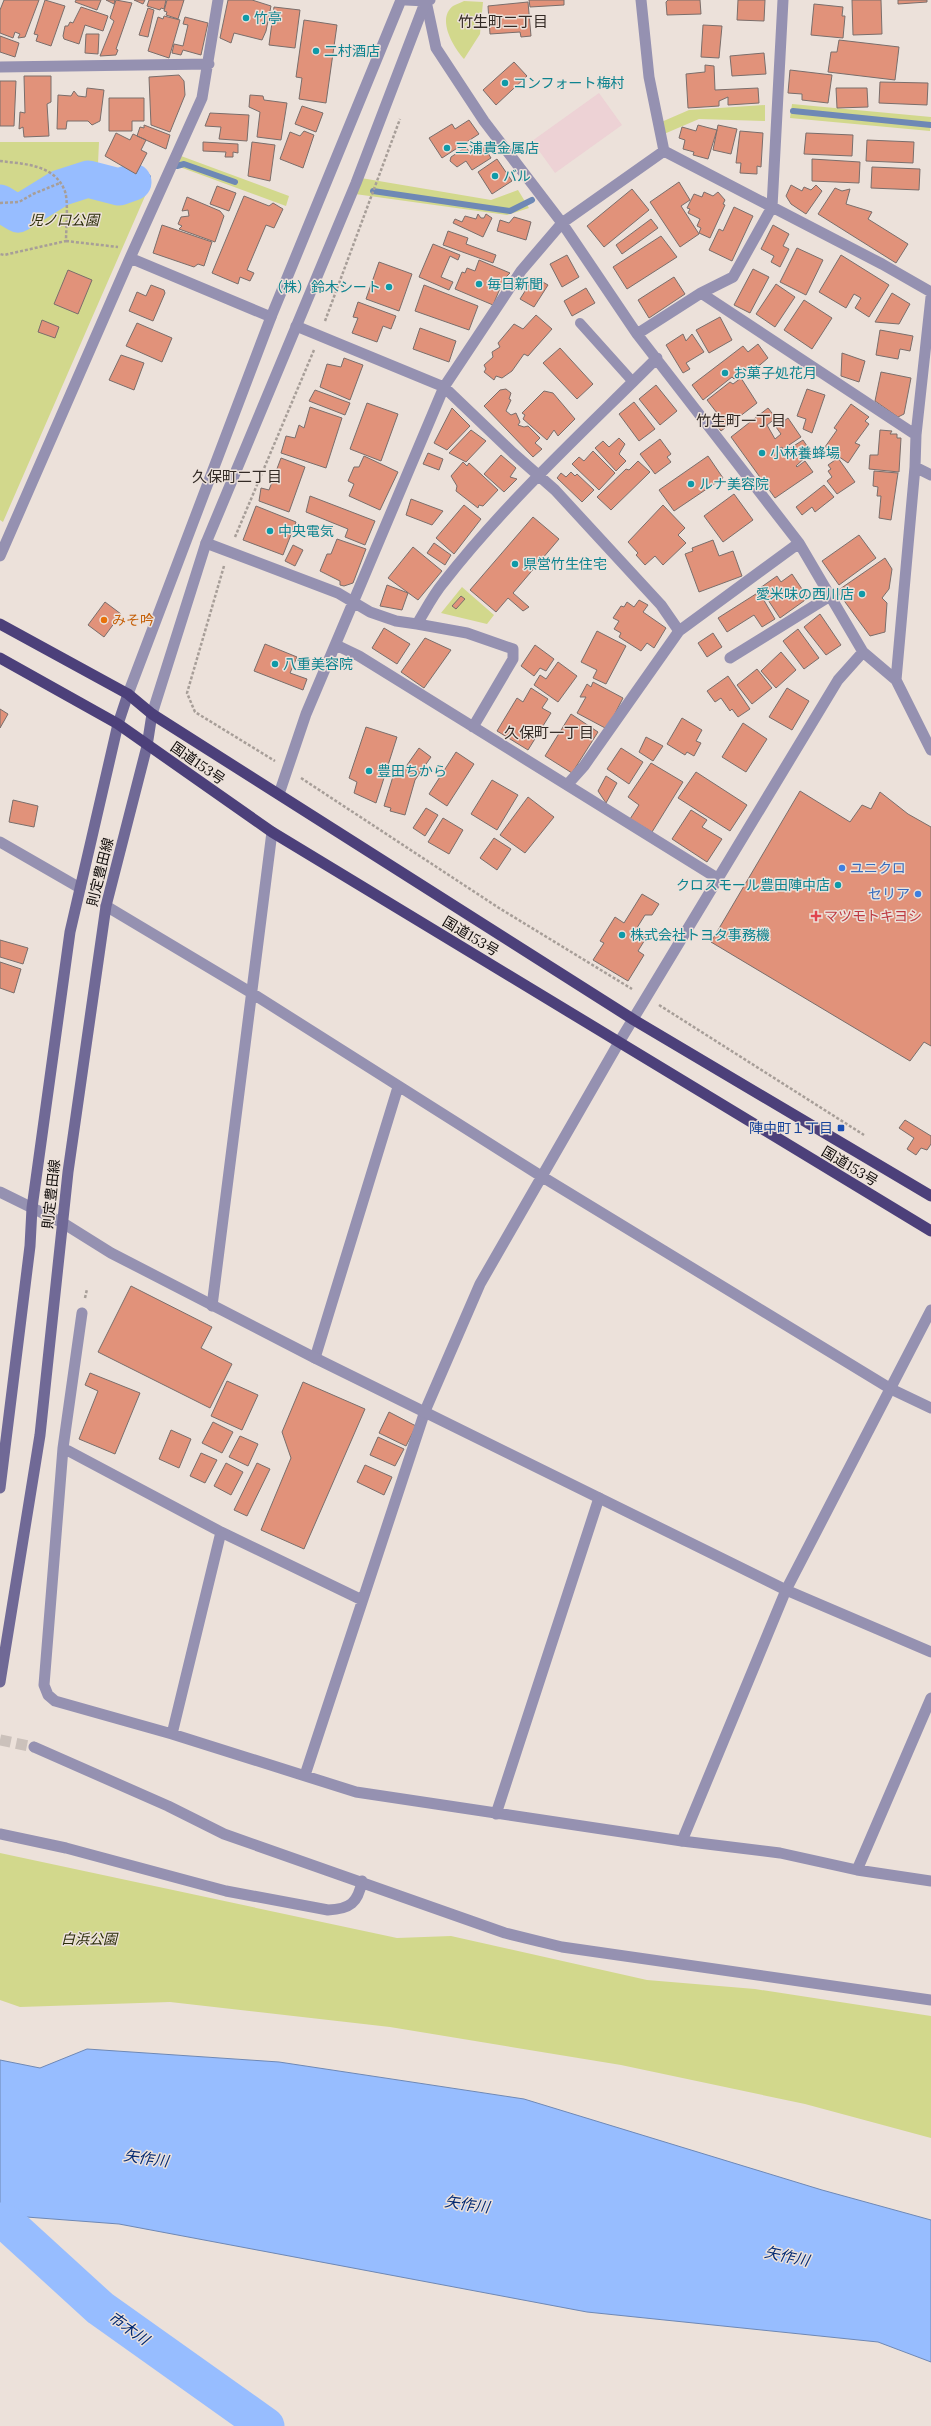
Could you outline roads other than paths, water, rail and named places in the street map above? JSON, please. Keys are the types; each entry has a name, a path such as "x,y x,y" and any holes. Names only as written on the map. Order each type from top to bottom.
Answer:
{"highway":[{"name":"国道153号","path":"0,624 128,694 152,714 634,1020 931,1196"},
{"name":"国道153号","path":"0,658 118,724 147,746 272,832 618,1044 931,1231"}],"main road":[{"name":"則定豊田線","path":"0,1488 5,1422 30,1246 32,1208 70,932 118,724 128,694"},
{"name":"則定豊田線","path":"0,1682 40,1435 64,1223 68,1172 106,906 147,746 152,714"}],"street":[{"path":"0,556 132,253 202,98 209,64 218,0"},
{"path":"128,694 271,317 401,0"},
{"path":"406,0 427,0"},
{"path":"427,0 436,48 484,121 562,223 637,334 799,543 863,652 896,680 931,750"},
{"path":"152,714 206,543 356,183 427,0"},
{"path":"641,0 649,77 664,152"},
{"path":"637,334 701,293 733,277 772,207 783,0"},
{"path":"0,67 209,64"},
{"path":"664,152 772,207 931,292"},
{"path":"279,794 306,714 444,387 521,272 562,223 664,152"},
{"path":"132,253 271,317"},
{"path":"701,293 916,435"},
{"path":"896,680 916,467 916,435 931,297"},
{"path":"296,326 444,387 513,453 540,475 661,605 679,631"},
{"path":"417,624 442,584 501,515 570,442 657,358"},
{"path":"916,467 931,475"},
{"path":"206,543 228,553 338,593 370,612 396,621 467,633 512,649 513,659 473,727"},
{"path":"568,785 584,766 679,631 799,543"},
{"path":"730,658 830,596"},
{"path":"336,645 359,656 717,878"},
{"path":"305,1775 425,1411 480,1284 618,1044 634,1020 717,878 838,680 863,652"},
{"path":"212,1306 250,992 272,832"},
{"path":"0,842 80,888"},
{"path":"106,906 250,992 541,1176 891,1389 931,1408"},
{"path":"315,1358 398,1087"},
{"path":"0,1192 64,1223 111,1253 315,1358 786,1590 931,1652"},
{"path":"682,1841 786,1590 931,1310"},
{"path":"82,1313 63,1448 44,1685 48,1695 55,1701 172,1734 356,1792 682,1841 780,1853 857,1870 931,1882"},
{"path":"63,1448 221,1532 362,1600"},
{"path":"496,1814 599,1498"},
{"path":"172,1734 221,1532"},
{"path":"857,1870 931,1698"},
{"path":"34,1747 168,1806 224,1834 505,1932 562,1947 931,2000"},
{"path":"0,1834 66,1848 226,1891 328,1910 342,1909 353,1903 359,1896 362,1881"}],"lane":[{"path":"580,323 633,382"}],"water":[{"name":"矢作川","path":"87,2049 279,2062 524,2099 822,2190 931,2220 931,2362 878,2342 587,2312 119,2224 0,2215 0,2060 40,2068"}],"waterway":[{"path":"793,111 931,125"},
{"path":"177,166 184,164 235,182"},
{"path":"133,182 148,177"},
{"path":"0,203 18,214 60,188 88,179 119,187 133,182"},
{"path":"373,191 510,211 532,200"},
{"name":"市木川","path":"0,2221 9,2225 100,2308 266,2426"}],"tunnel":[{"path":"0,1740 34,1747"}],"place":[{"name":"竹亭","path":"246,18"},
{"name":"二村酒店","path":"316,51"},
{"name":"コンフォート梅村","path":"505,83"},
{"name":"三浦貴金属店","path":"447,148"},
{"name":"バル","path":"495,176"},
{"name":"毎日新聞","path":"479,284"},
{"name":"（株）鈴木シート","path":"389,287"},
{"name":"お菓子処花月","path":"725,373"},
{"name":"小林養蜂場","path":"762,453"},
{"name":"ルナ美容院","path":"691,484"},
{"name":"中央電気","path":"270,531"},
{"name":"県営竹生住宅","path":"515,564"},
{"name":"愛米味の西川店","path":"862,594"},
{"name":"みそ吟","path":"104,620"},
{"name":"八重美容院","path":"275,664"},
{"name":"豊田ちから","path":"369,771"},
{"name":"ユニクロ","path":"842,868"},
{"name":"クロスモール豊田陣中店","path":"838,885"},
{"name":"セリア","path":"918,894"},
{"name":"マツモトキヨシ","path":"816,916"},
{"name":"株式会社トヨタ事務機","path":"622,935"},
{"name":"陣中町１丁目","path":"841,1128"}],"district":[{"name":"竹生町二丁目","path":"503,21"},
{"name":"竹生町一丁目","path":"741,420"},
{"name":"久保町二丁目","path":"237,476"},
{"name":"久保町一丁目","path":"549,732"}],"park label":[{"name":"児ノ口公園","path":"64,220"},
{"name":"白浜公園","path":"89,1939"}]}
